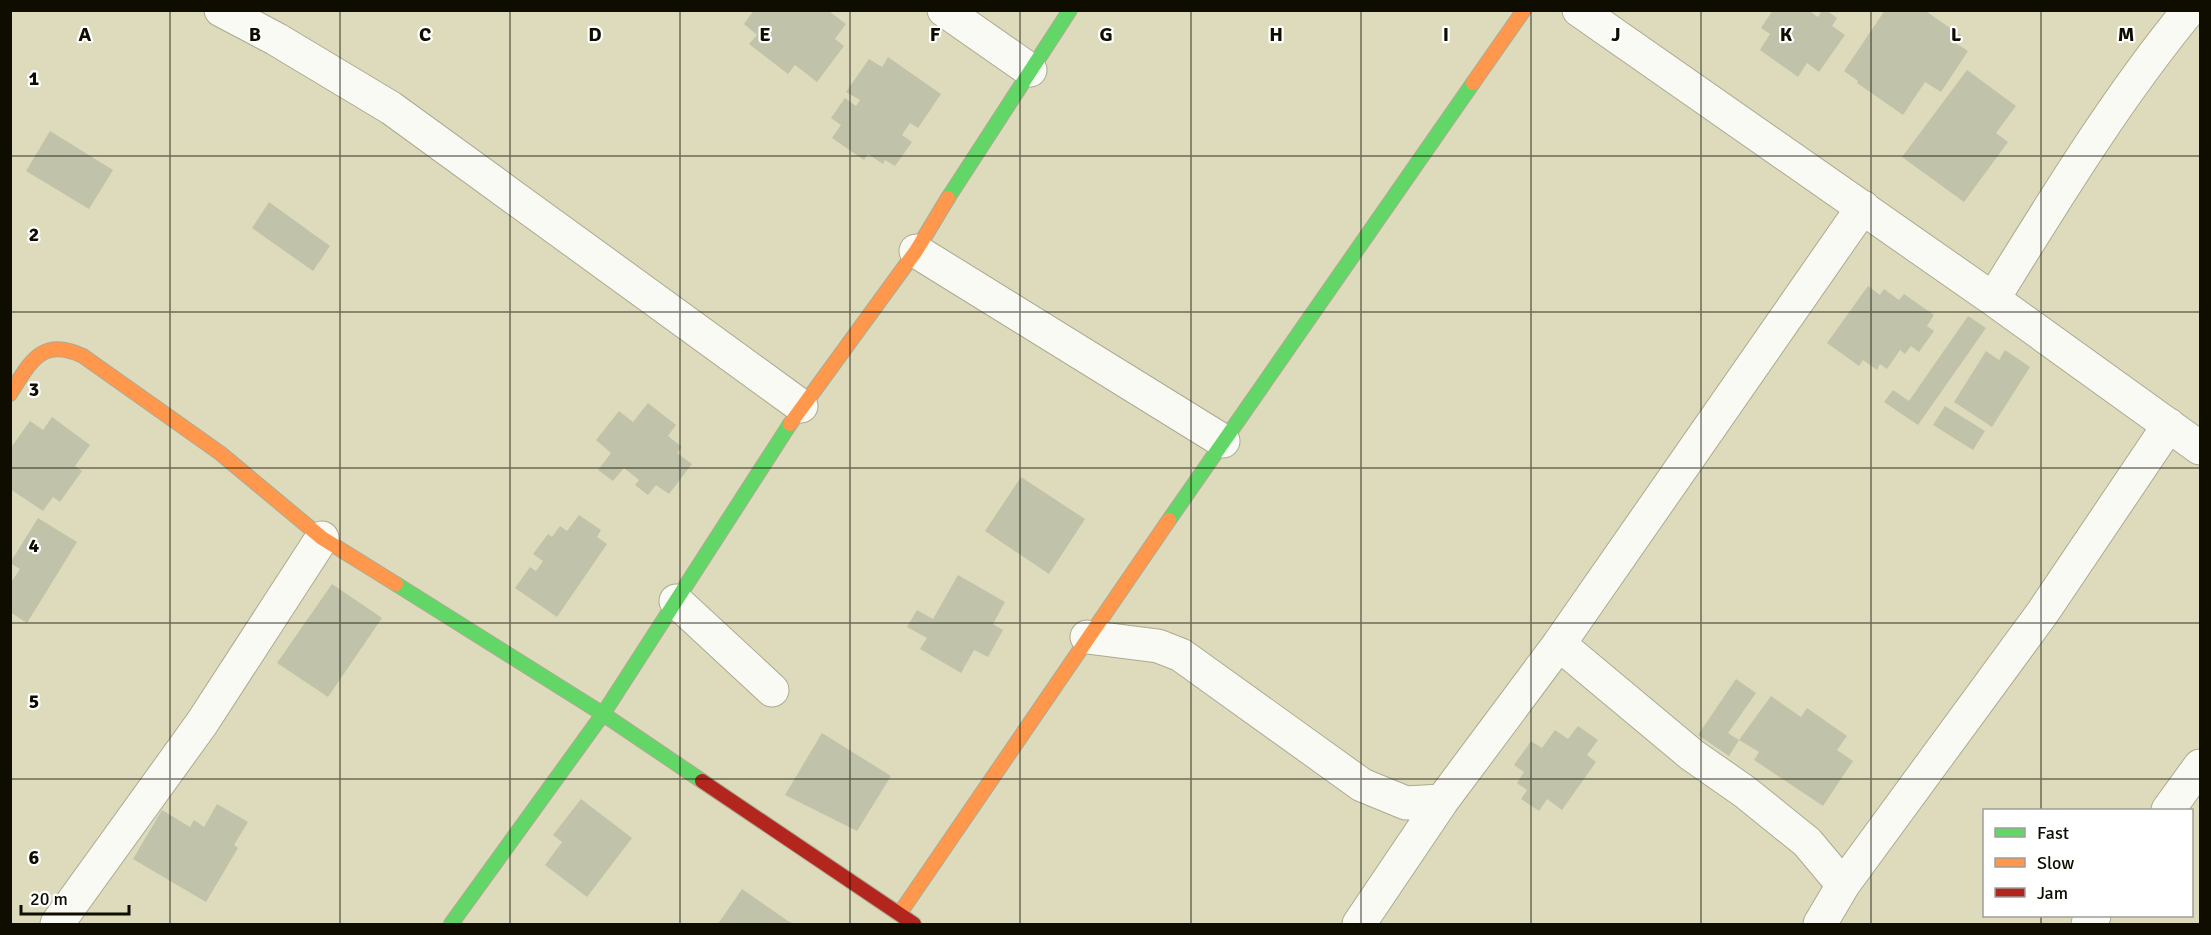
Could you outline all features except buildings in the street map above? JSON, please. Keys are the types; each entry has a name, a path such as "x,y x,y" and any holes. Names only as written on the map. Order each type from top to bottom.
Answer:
{"street":[{"path":"221,10 276,39 391,108 801,406"},
{"path":"944,10 1030,70"},
{"path":"451,924 603,714 801,406 916,251 927,230 1070,10"},
{"path":"900,913 1087,637 1524,10"},
{"path":"1580,10 1993,298 2200,448"},
{"path":"1993,298 2108,121 2167,37 2189,10"},
{"path":"1359,924 1442,801 1559,644 1863,207"},
{"path":"916,251 1223,441"},
{"path":"10,394 28,366 41,354 55,348 75,352 91,360 220,453 322,538 603,714 914,924"},
{"path":"1820,924 1843,885 2043,612 2169,425"},
{"path":"57,924 202,723 322,538"},
{"path":"676,601 772,690"},
{"path":"1087,637 1158,646 1181,655 1362,785 1406,803 1442,801"},
{"path":"1559,644 1649,721 1745,792 1807,842 1843,885"},
{"path":"2169,809 2200,766"}],"traffic: fast":[{"path":"948,198 1070,10"},
{"path":"1169,520 1473,83"},
{"path":"451,924 603,714 790,424"},
{"path":"396,584 603,714 702,781"}],"traffic: slow":[{"path":"1473,83 1524,10"},
{"path":"790,424 916,251 948,198"},
{"path":"10,394 31,363 47,351 57,349 83,356 220,453 322,538 396,584"},
{"path":"900,913 1169,520"}],"traffic: jam":[{"path":"702,781 914,924"}]}
